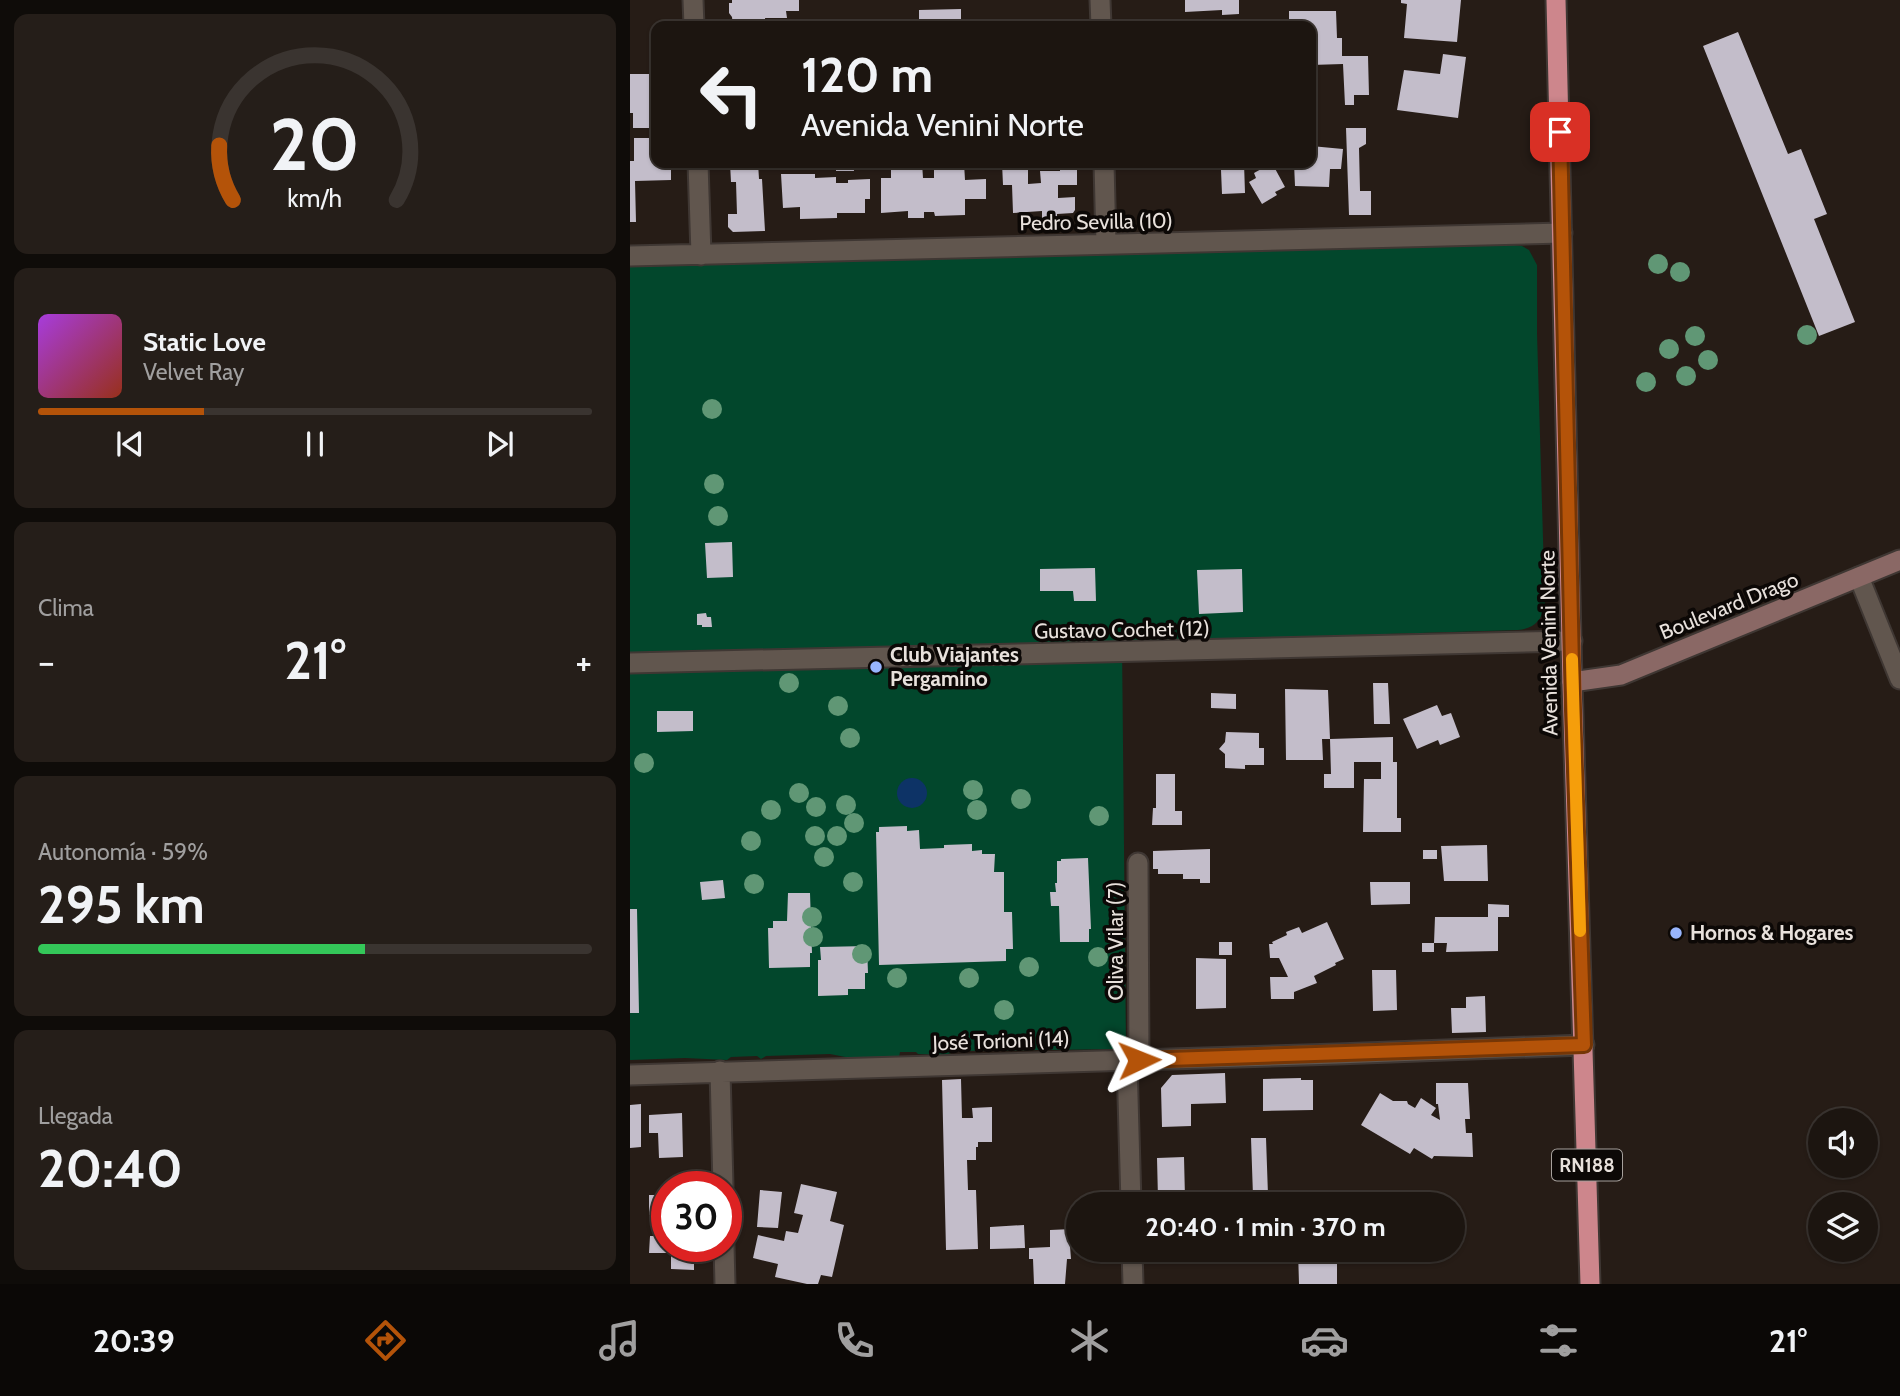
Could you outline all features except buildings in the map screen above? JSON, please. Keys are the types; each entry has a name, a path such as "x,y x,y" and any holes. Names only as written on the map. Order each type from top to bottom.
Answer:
{"highway":[{"name":"Avenida Venini Norte","path":"1556,0 1590,1284"}],"main road":[{"name":"Boulevard Drago","path":"1573,682 1621,675 1900,560"}],"street":[{"path":"693,0 694,21"},
{"path":"1100,0 1101,21"},
{"path":"698,168 701,255"},
{"path":"1104,168 1106,244"},
{"name":"Pedro Sevilla (10)","path":"630,257 1562,233"},
{"path":"1859,577 1900,679"},
{"name":"Gustavo Cochet (12)","path":"630,663 1572,642"},
{"name":"Oliva Vilar (7)","path":"1131,1192 1138,863"},
{"name":"José Torioni (14)","path":"630,1075 1584,1045"},
{"path":"720,1072 723,1171"},
{"path":"724,1262 725,1284"},
{"path":"1132,1262 1133,1284"}],"green space":[{"name":"Club Viajantes Pergamino","path":"1514,245 1529,250 1537,265 1543,612 1532,626 1518,630 1122,642 1126,1049 958,1051 944,1055 900,1052 899,1057 876,1063 830,1054 766,1056 761,1059 757,1056 731,1057 727,1060 630,1060 630,266"}],"water":[{"path":"912,778 923,782 927,793 923,804 912,808 901,804 897,793 901,782"}],"slow traffic":[{"path":"1572,659 1580,931"}],"place":[{"name":"Club Viajantes Pergamino","path":"876,667"},
{"name":"Hornos & Hogares","path":"1676,933"}],"route":[{"path":"1139,1060 1584,1045 1573,710 1560,132"}]}
